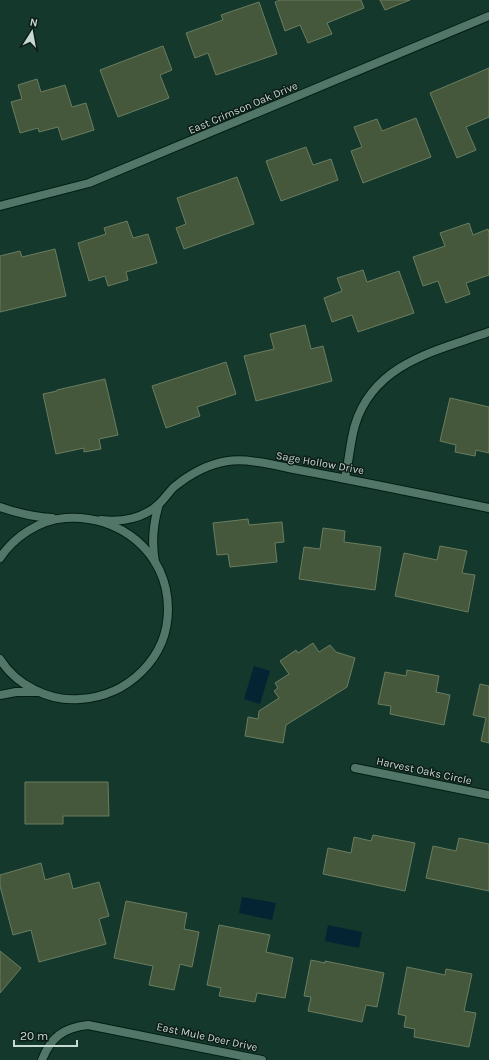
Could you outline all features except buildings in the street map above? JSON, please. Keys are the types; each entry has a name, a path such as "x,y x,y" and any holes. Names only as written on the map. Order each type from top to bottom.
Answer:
{"street":[{"name":"East Crimson Oak Drive","path":"0,206 89,184 489,16"},
{"path":"345,478 355,425 360,412 367,400 384,379 394,371 416,358 489,332"},
{"name":"Sage Hollow Drive","path":"94,519 121,521 135,518 148,512 159,504 174,488 195,472 217,463 230,461 256,462 345,478 489,508"},
{"name":"Sage Hollow Drive","path":"155,562 152,547 152,532 159,504"},
{"path":"0,507 19,514 39,518 78,517 94,519 116,526 135,539 155,562 162,577 168,608 162,640 155,655 146,668 121,689 100,696 90,699 74,700 57,698 42,693 27,685 14,675 0,659"},
{"path":"0,558 15,540 29,530 44,523 61,518"},
{"path":"0,695 29,691 42,693"},
{"name":"Harvest Oaks Circle","path":"355,768 489,795"},
{"name":"East Mule Deer Drive","path":"42,1060 49,1045 55,1038 69,1028 88,1025 262,1060"}],"water":[{"path":"254,666 270,671 260,704 244,699"},
{"path":"242,897 276,903 272,920 239,913"},
{"path":"328,925 362,932 359,948 325,941"}]}
